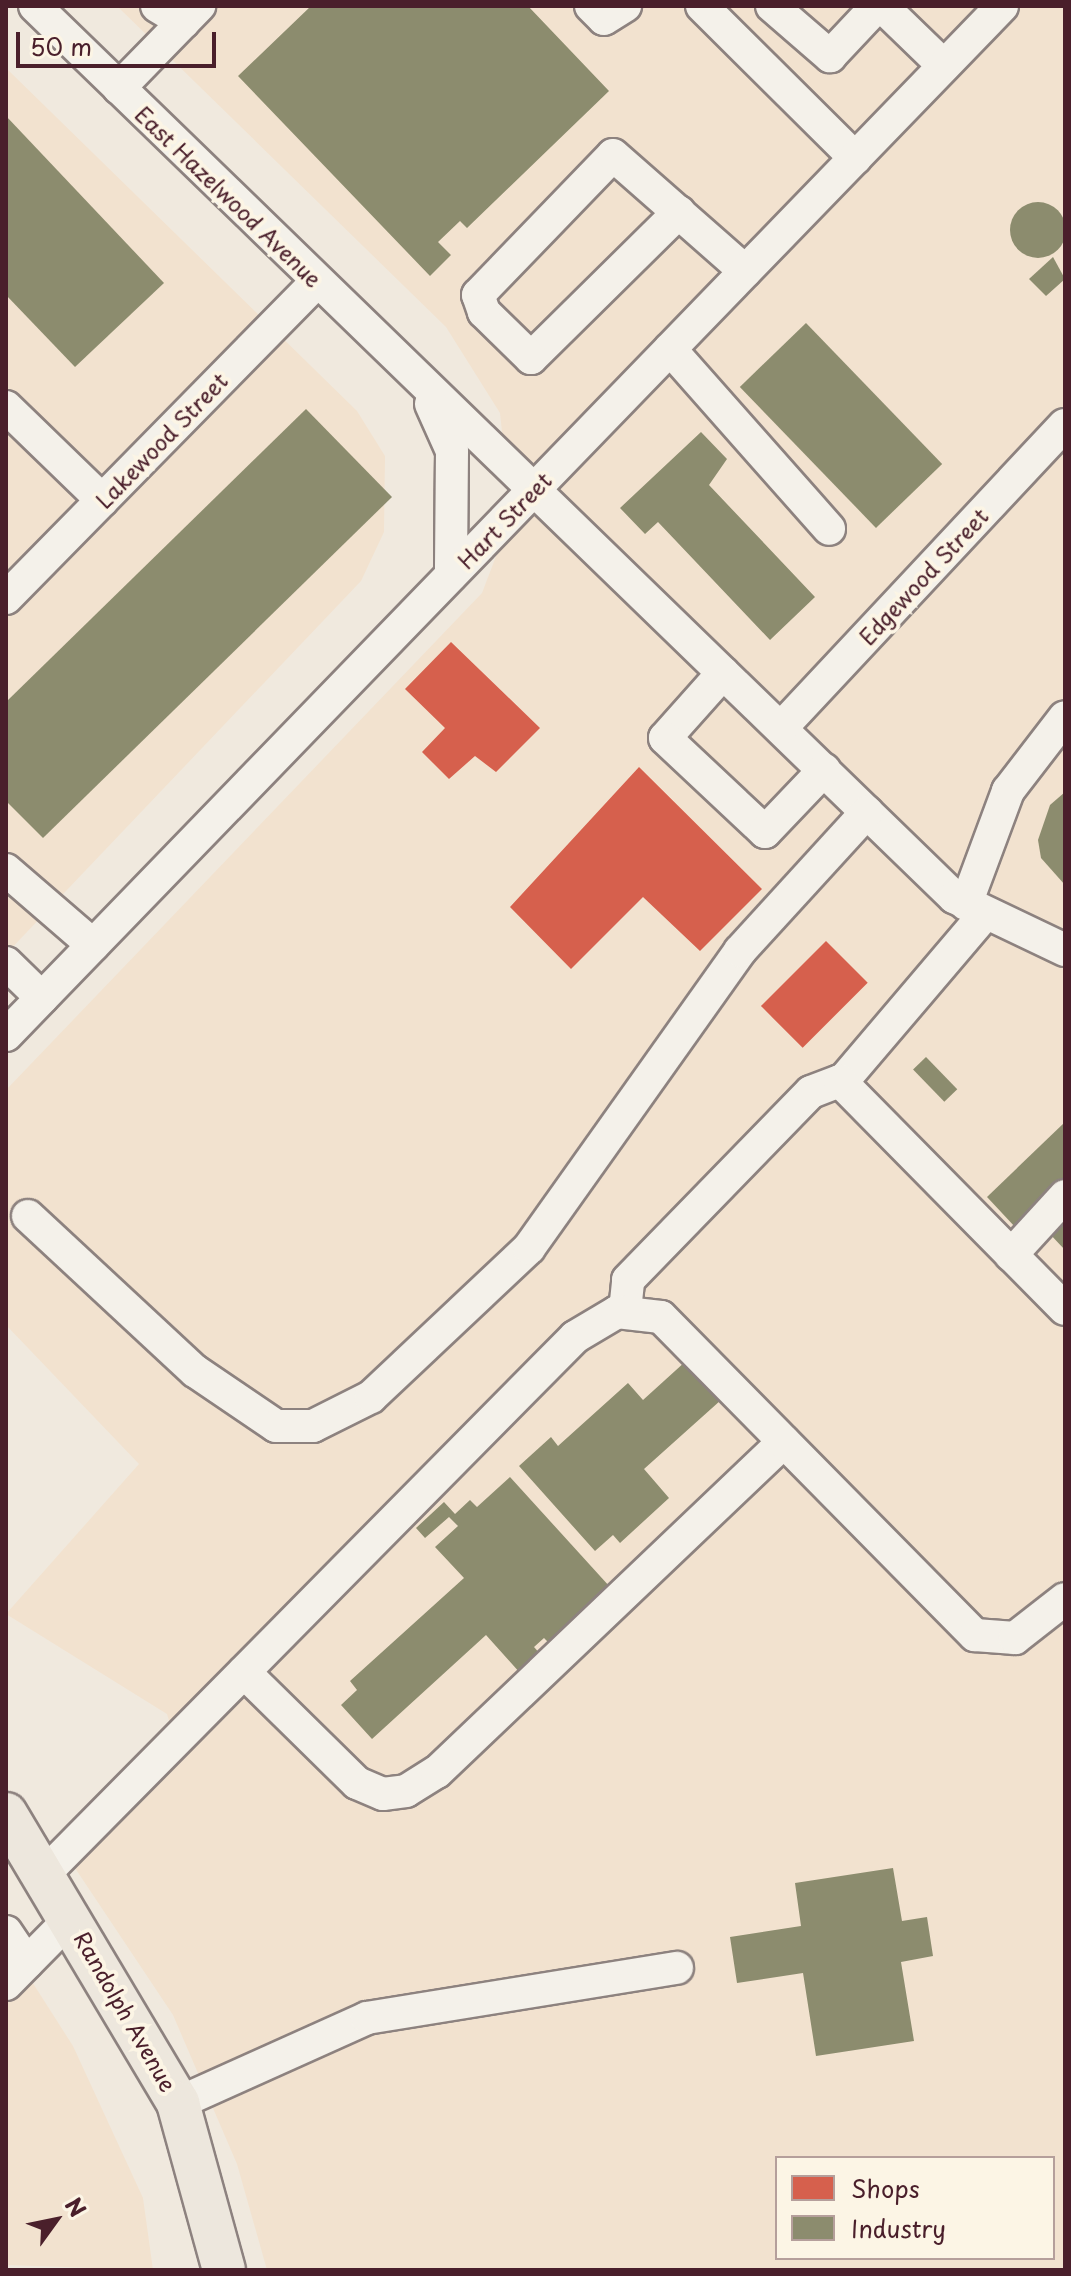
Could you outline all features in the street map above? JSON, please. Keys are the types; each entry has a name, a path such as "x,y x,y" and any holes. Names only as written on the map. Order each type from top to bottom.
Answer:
{"main road":[{"name":"Randolph Avenue","path":"6,1814 72,1917 178,2103 224,2270"}],"street":[{"name":"East Hazelwood Avenue","path":"35,6 530,493 867,812 975,910 1065,950"},
{"path":"591,6 604,19 625,6"},
{"path":"702,6 855,158"},
{"path":"772,6 830,56 880,6 944,66"},
{"name":"Hart Street","path":"6,1035 1002,6"},
{"path":"119,88 180,11"},
{"path":"679,212 531,358 484,312 478,295 613,155 679,212 745,271"},
{"name":"Lakewood Street","path":"6,598 317,282"},
{"path":"670,349 829,529"},
{"name":"East Hazelwood Avenue","path":"423,386 452,451 451,575"},
{"path":"6,407 102,500"},
{"name":"Edgewood Street","path":"781,728 1065,425"},
{"path":"723,673 665,738 765,832 824,770"},
{"path":"625,1311 628,1280 820,1084 842,1082 975,910 1008,791 1065,717"},
{"path":"28,1216 195,1371 276,1426 313,1426 371,1397 529,1248 740,951 867,812"},
{"path":"6,870 93,945"},
{"path":"6,963 42,998"},
{"path":"842,1082 1065,1309"},
{"path":"1011,1255 1065,1196"},
{"path":"44,1874 575,1337 600,1317 625,1311 661,1317 975,1635 1015,1638 1065,1599"},
{"path":"244,1672 357,1783 383,1794 406,1791 437,1772 784,1442"},
{"path":"16,1974 72,1917"},
{"path":"6,1932 16,1974"},
{"path":"178,2103 367,2018 677,1968"}],"shaded area":[{"path":"117,6 1065,6 1065,2270 267,2270 237,2164 173,2015 75,1868 181,1760 167,1714 6,1614 139,1464 6,1325 6,1090 482,593 511,517 500,413 446,327"},
{"path":"6,68 357,411 385,456 384,532 361,581 6,954"},
{"path":"6,1941 73,2046 143,2198 153,2270 6,2265"}],"building: Shops":[{"path":"451,642 540,728 496,772 475,756 449,779 422,752 445,728 405,689"},
{"path":"639,767 762,889 700,951 643,897 571,969 510,907"},
{"path":"826,941 868,983 803,1048 761,1006"}],"building: Industry":[{"path":"311,6 528,6 609,91 467,228 460,221 438,242 451,255 430,276 238,76"},
{"path":"6,116 164,283 75,367 6,295"},
{"path":"1038,202 1058,210 1066,230 1058,250 1038,258 1018,250 1010,230 1018,210"},
{"path":"1053,257 1065,279 1046,296 1029,279"},
{"path":"806,323 942,464 876,528 740,387"},
{"path":"306,409 392,497 43,838 6,801 6,702"},
{"path":"701,432 727,459 709,485 815,597 770,640 658,522 645,534 620,508"},
{"path":"1065,792 1065,885 1041,858 1038,840 1050,805"},
{"path":"926,1057 957,1089 944,1102 913,1070"},
{"path":"1065,1122 1065,1182 1016,1228 987,1197"},
{"path":"1065,1217 1065,1250 1048,1232"},
{"path":"686,1361 721,1400 644,1469 669,1498 620,1543 613,1535 595,1551 519,1466 551,1437 558,1446 628,1383 643,1400"},
{"path":"510,1477 610,1587 549,1643 544,1638 534,1647 541,1655 521,1674 486,1635 372,1739 341,1705 357,1690 350,1681 464,1578 435,1547 458,1526 449,1517 425,1538 416,1528 444,1502 455,1514 470,1500 477,1507"},
{"path":"893,1868 902,1921 927,1917 933,1956 901,1962 914,2041 816,2056 803,1973 737,1983 730,1937 801,1926 795,1883"}]}
